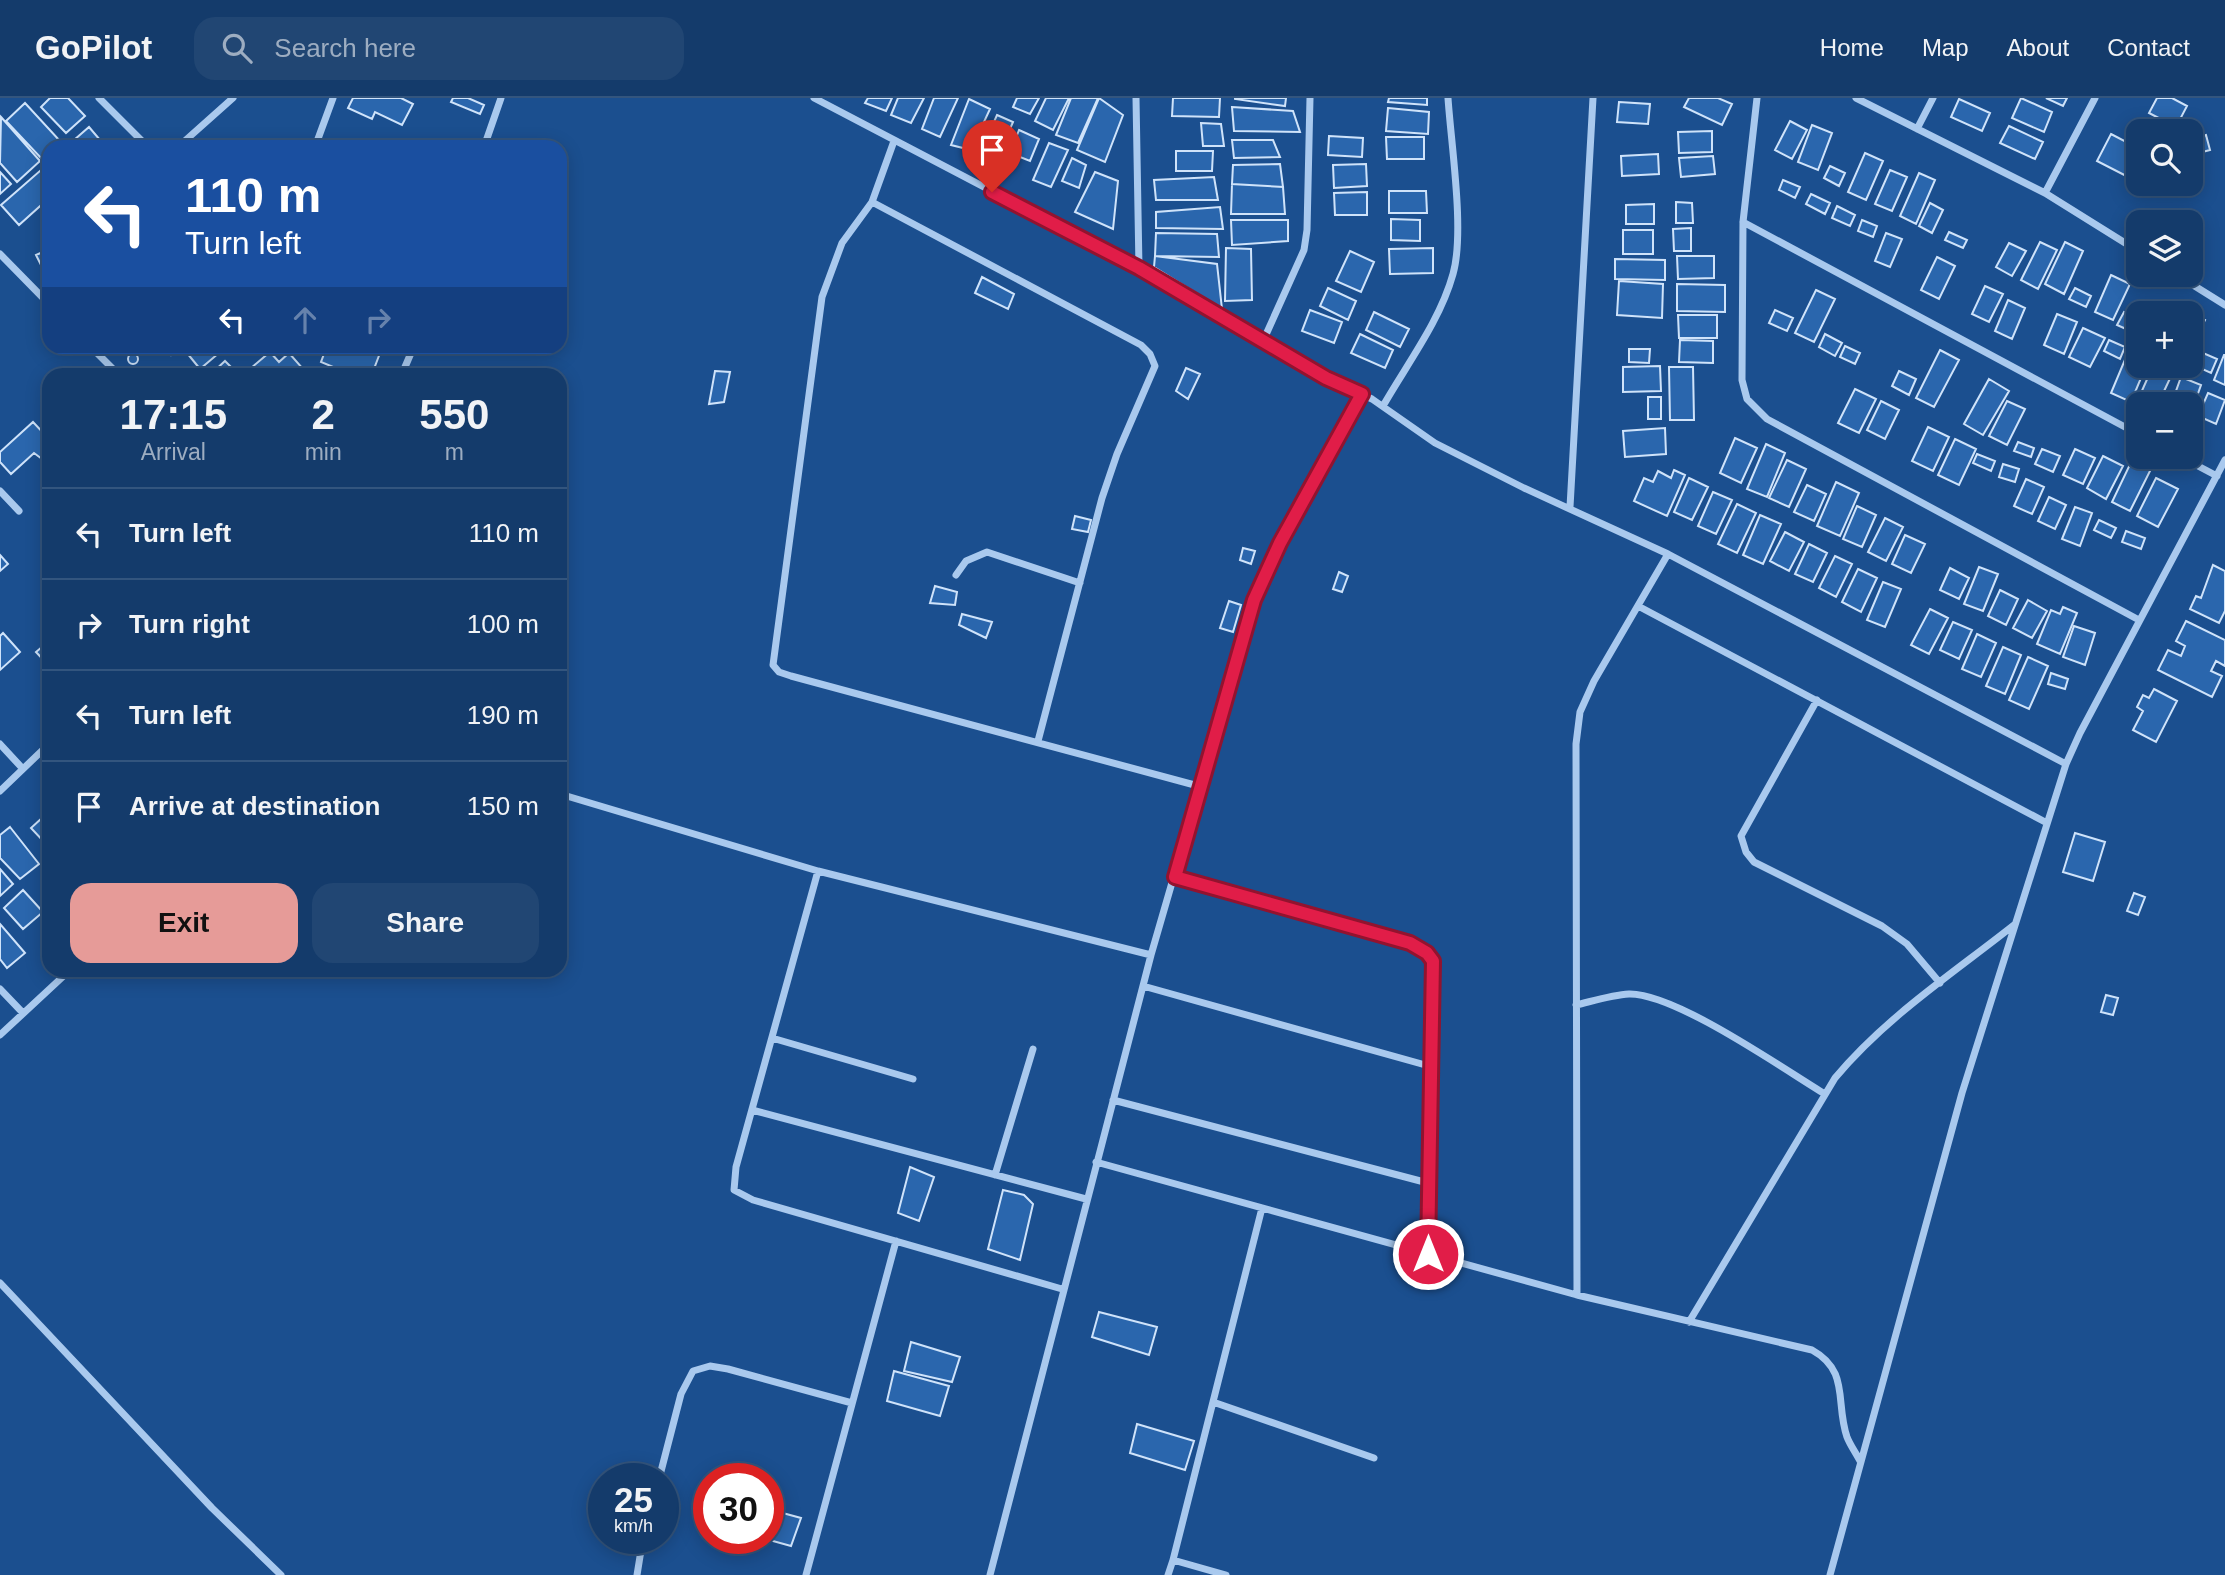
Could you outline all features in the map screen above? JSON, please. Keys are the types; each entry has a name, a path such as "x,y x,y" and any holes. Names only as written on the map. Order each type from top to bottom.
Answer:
{"street":[{"path":"99,98 141,140"},
{"path":"186,140 233,98"},
{"path":"318,140 333,98"},
{"path":"486,140 500,98"},
{"path":"814,98 1139,268 1264,339 1326,378 1383,406 1434,443 1668,554 2066,764"},
{"path":"1136,98 1139,268"},
{"path":"1264,339 1304,250 1307,230 1310,98"},
{"path":"1383,406 1442,304 1453,273 1457,243 1448,98"},
{"path":"1570,507 1593,98"},
{"path":"1757,98 1743,222 1742,380 1747,399 1756,411 2139,620"},
{"path":"1856,98 2045,193 2126,244"},
{"path":"1917,128 1933,98"},
{"path":"2045,193 2095,98"},
{"path":"894,141 872,202 842,243 822,297 773,665 779,672 791,676 1202,787"},
{"path":"872,202 1141,345 1150,354 1155,366 1117,454 1038,741"},
{"path":"1743,222 2126,428"},
{"path":"0,254 42,297"},
{"path":"2196,287 2225,305"},
{"path":"98,354 112,368"},
{"path":"990,1575 1062,1289 1151,955 1202,787 1254,600 1280,543 1362,394"},
{"path":"1830,1575 1962,1093 2066,764 2225,460"},
{"path":"2203,469 2217,477"},
{"path":"0,491 19,511"},
{"path":"956,575 967,561 987,552 1080,583"},
{"path":"1577,1295 1576,744 1580,712 1668,554"},
{"path":"1638,606 2047,823"},
{"path":"1817,699 1741,836 1746,852 1754,862 1882,926 1907,944 1940,983"},
{"path":"0,744 23,769"},
{"path":"0,791 42,751"},
{"path":"567,796 618,814 818,871 1151,955"},
{"path":"818,871 736,1167 734,1190 753,1200 1062,1289"},
{"path":"1175,877 1410,943 1427,953 1433,961 1429,1066 1428,1254"},
{"path":"1689,1322 1825,1094 1864,1043 1897,1013 2015,924"},
{"path":"0,1035 62,977"},
{"path":"1143,986 1429,1066"},
{"path":"0,989 23,1013"},
{"path":"1576,1005 1629,994 1650,997 1682,1008 1825,1094"},
{"path":"772,1038 914,1079"},
{"path":"995,1175 1033,1049"},
{"path":"1113,1100 1428,1182"},
{"path":"752,1110 1086,1199"},
{"path":"1096,1162 1577,1295 1812,1350 1826,1358 1836,1374 1847,1436 1860,1462"},
{"path":"1168,1575 1262,1208"},
{"path":"806,1575 896,1241"},
{"path":"0,1283 212,1508 281,1575"},
{"path":"663,1463 681,1394 693,1371 710,1366 728,1369 852,1403"},
{"path":"1213,1402 1374,1458"},
{"path":"637,1575 640,1554"},
{"path":"1173,1559 1226,1575"}],"building":[{"path":"50,98 68,98 85,116 66,133 41,107"},
{"path":"353,98 401,98 413,104 402,125 375,112 372,119 348,108"},
{"path":"453,98 468,98 484,105 480,114 451,102"},
{"path":"868,98 892,98 886,111 865,103"},
{"path":"898,98 924,98 911,123 891,115"},
{"path":"934,98 958,98 940,137 922,129"},
{"path":"1017,98 1039,98 1030,114 1013,107"},
{"path":"1046,98 1069,98 1053,130 1035,121"},
{"path":"1071,98 1098,98 1078,143 1056,135"},
{"path":"1099,98 1123,115 1105,162 1077,150"},
{"path":"1173,98 1220,98 1219,117 1172,116"},
{"path":"1235,98 1286,98 1285,106"},
{"path":"1389,98 1427,98 1427,105 1388,102"},
{"path":"1689,98 1718,98 1732,104 1722,125 1684,107"},
{"path":"2021,98 2052,112 2044,132 2012,118"},
{"path":"2046,98 2067,98 2063,106"},
{"path":"2157,98 2172,98 2187,106 2180,119 2161,119 2149,113"},
{"path":"969,99 990,109 971,150 951,145"},
{"path":"1959,99 1990,113 1982,131 1951,117"},
{"path":"1619,102 1650,104 1648,124 1617,122"},
{"path":"25,103 59,140 42,140 41,158 6,121"},
{"path":"1232,107 1293,111 1300,132 1234,131"},
{"path":"1388,108 1429,112 1428,134 1386,131"},
{"path":"997,115 1013,122 997,159 980,153"},
{"path":"1,117 40,161 17,182 0,163"},
{"path":"1790,121 1807,130 1792,159 1775,150"},
{"path":"1201,123 1221,124 1224,146 1203,146"},
{"path":"1812,125 1832,133 1818,170 1798,162"},
{"path":"2009,126 2043,142 2035,159 2000,143"},
{"path":"89,127 100,140 74,140"},
{"path":"1019,130 1039,139 1030,161 1010,153"},
{"path":"1712,131 1712,152 1679,153 1678,132"},
{"path":"2111,134 2126,142 2126,176 2097,161"},
{"path":"2206,135 2210,150 2203,152 2203,136"},
{"path":"1329,136 1363,138 1362,157 1328,155"},
{"path":"1386,137 1424,137 1424,159 1387,159"},
{"path":"1232,140 1273,140 1280,157 1234,158"},
{"path":"1049,143 1068,150 1051,187 1033,180"},
{"path":"1176,151 1213,151 1212,171 1176,171"},
{"path":"1865,153 1883,161 1866,200 1848,192"},
{"path":"1658,154 1659,174 1622,176 1621,156"},
{"path":"1713,156 1715,174 1681,177 1679,158"},
{"path":"1072,158 1086,165 1079,188 1062,181"},
{"path":"1280,164 1283,187 1232,184 1233,165"},
{"path":"1366,164 1367,186 1334,188 1333,165"},
{"path":"1830,166 1845,173 1839,186 1824,178"},
{"path":"1890,170 1907,177 1892,211 1875,204"},
{"path":"42,171 42,204 19,225 1,205"},
{"path":"0,172 11,184 0,194"},
{"path":"1095,172 1118,181 1113,229 1075,212"},
{"path":"1919,173 1935,180 1916,224 1900,216"},
{"path":"1214,177 1218,200 1156,200 1154,180"},
{"path":"1783,180 1800,187 1795,198 1779,190"},
{"path":"1232,184 1283,187 1285,214 1231,214"},
{"path":"1389,191 1426,191 1427,213 1389,213"},
{"path":"1367,192 1367,215 1335,215 1334,193"},
{"path":"1811,194 1830,203 1825,214 1806,204"},
{"path":"1676,202 1692,203 1693,223 1676,223"},
{"path":"1930,203 1943,210 1932,233 1919,226"},
{"path":"1654,204 1654,224 1626,224 1626,205"},
{"path":"1837,206 1855,215 1850,226 1832,218"},
{"path":"1220,207 1223,229 1156,228 1156,212"},
{"path":"1391,219 1420,220 1420,241 1391,240"},
{"path":"1231,220 1288,220 1288,241 1232,245"},
{"path":"1862,220 1877,226 1873,237 1858,231"},
{"path":"1691,228 1691,251 1674,251 1673,229"},
{"path":"1623,230 1653,230 1653,254 1623,254"},
{"path":"1949,232 1967,240 1963,248 1945,240"},
{"path":"1156,233 1217,234 1219,257 1155,256"},
{"path":"1886,233 1902,239 1890,267 1875,261"},
{"path":"2040,242 2057,250 2038,289 2021,280"},
{"path":"2065,242 2083,251 2064,294 2045,284"},
{"path":"2009,243 2026,251 2012,276 1996,267"},
{"path":"1226,248 1251,249 1252,300 1225,301"},
{"path":"1433,248 1433,273 1390,274 1389,249"},
{"path":"1350,251 1374,262 1361,292 1336,281"},
{"path":"42,252 42,267 36,255"},
{"path":"1155,256 1217,264 1222,309 1154,267"},
{"path":"1677,256 1714,256 1714,278 1678,279"},
{"path":"1937,257 1955,266 1939,299 1921,290"},
{"path":"1615,259 1665,260 1665,280 1615,279"},
{"path":"2111,275 2126,282 2126,287 2129,287 2113,320 2095,312"},
{"path":"982,277 1014,294 1008,309 975,293"},
{"path":"1619,281 1663,284 1662,318 1617,315"},
{"path":"1677,284 1725,285 1725,312 1677,311"},
{"path":"1985,286 2003,294 1989,322 1972,314"},
{"path":"1328,288 1356,301 1348,320 1320,306"},
{"path":"2075,288 2091,296 2086,307 2069,299"},
{"path":"1816,290 1835,299 1814,342 1795,333"},
{"path":"2008,300 2025,308 2012,339 1995,331"},
{"path":"1310,310 1342,322 1334,343 1302,331"},
{"path":"1775,310 1793,318 1787,331 1769,323"},
{"path":"1374,312 1409,329 1400,347 1366,330"},
{"path":"2124,312 2126,313 2126,329 2117,325"},
{"path":"2057,314 2077,322 2064,354 2044,345"},
{"path":"1678,315 1717,315 1717,338 1679,338"},
{"path":"2083,328 2105,338 2090,367 2069,357"},
{"path":"1360,334 1393,350 1385,368 1351,353"},
{"path":"1825,334 1842,343 1835,356 1819,347"},
{"path":"1680,340 1713,341 1713,363 1679,362"},
{"path":"2109,340 2125,347 2120,359 2104,351"},
{"path":"1845,346 1860,353 1855,364 1840,357"},
{"path":"1629,349 1650,349 1649,363 1629,362"},
{"path":"1940,350 1959,360 1934,407 1916,398"},
{"path":"2203,353 2217,359 2211,373 2203,369"},
{"path":"133,354 137,355 137,363 133,364 129,363 128,359 129,355"},
{"path":"188,354 218,354 201,368"},
{"path":"268,354 272,354 279,362 290,354 302,368 251,368"},
{"path":"324,354 380,354 374,368 336,368 321,362"},
{"path":"2225,355 2225,385 2214,380"},
{"path":"2126,357 2126,378 2141,378 2135,392 2126,392 2126,400 2111,393"},
{"path":"225,361 232,368 217,368"},
{"path":"1660,366 1661,391 1623,392 1623,367"},
{"path":"1669,367 1693,367 1694,420 1670,420"},
{"path":"1186,368 1200,374 1188,399 1176,391"},
{"path":"715,371 730,372 724,402 709,404"},
{"path":"1899,371 1916,379 1909,395 1892,386"},
{"path":"2148,378 2170,378 2164,392 2141,392"},
{"path":"2181,378 2201,385 2198,392 2176,391"},
{"path":"1989,379 2009,391 1983,435 1964,424"},
{"path":"1855,389 1876,399 1859,433 1838,423"},
{"path":"2208,393 2225,400 2216,424 2203,418 2203,404"},
{"path":"1648,397 1661,397 1661,419 1648,419"},
{"path":"1881,401 1899,410 1885,439 1867,430"},
{"path":"2007,401 2025,409 2007,445 1989,436"},
{"path":"33,422 42,432 42,459 34,453 11,474 0,462 0,452"},
{"path":"1928,427 1949,437 1933,471 1912,461"},
{"path":"1665,428 1666,454 1625,457 1623,431"},
{"path":"1735,438 1757,448 1741,483 1720,473"},
{"path":"1955,439 1976,449 1959,485 1938,475"},
{"path":"2018,442 2034,448 2031,457 2014,451"},
{"path":"1766,444 1785,453 1767,497 1747,489"},
{"path":"2042,449 2060,456 2053,472 2035,464"},
{"path":"2075,449 2095,458 2083,484 2063,475"},
{"path":"1977,454 1995,461 1991,471 1973,463"},
{"path":"2103,456 2123,466 2106,499 2087,488"},
{"path":"1787,460 1806,469 1789,507 1769,498"},
{"path":"2003,464 2019,469 2015,482 1999,477"},
{"path":"2128,469 2151,469 2130,511 2112,502"},
{"path":"1674,470 1685,475 1667,516 1634,501 1644,478 1653,482 1658,471 1671,478"},
{"path":"1689,478 1708,487 1692,520 1674,512"},
{"path":"2156,478 2178,489 2158,527 2137,516"},
{"path":"2026,479 2044,487 2032,514 2014,506"},
{"path":"1836,482 1859,493 1840,536 1817,526"},
{"path":"1807,485 1826,494 1814,521 1794,512"},
{"path":"1713,492 1732,500 1716,534 1698,526"},
{"path":"2049,497 2066,505 2055,529 2038,521"},
{"path":"1737,504 1756,513 1737,553 1718,544"},
{"path":"1857,506 1876,515 1862,547 1843,539"},
{"path":"2075,507 2092,513 2080,546 2062,539"},
{"path":"1760,515 1781,524 1763,564 1743,555"},
{"path":"1075,516 1091,520 1088,532 1072,529"},
{"path":"1885,518 1903,527 1886,561 1868,552"},
{"path":"2099,520 2116,528 2111,538 2094,530"},
{"path":"2126,531 2145,538 2141,549 2122,542"},
{"path":"1785,532 1804,542 1789,571 1770,561"},
{"path":"1905,535 1925,544 1911,573 1892,564"},
{"path":"1809,544 1827,553 1813,582 1795,574"},
{"path":"1243,548 1255,551 1251,564 1240,560"},
{"path":"0,555 8,564 0,571"},
{"path":"1835,556 1852,564 1836,597 1819,588"},
{"path":"2213,565 2225,571 2225,611 2219,623 2190,609 2196,596 2201,598"},
{"path":"1979,567 1998,574 1983,611 1964,604"},
{"path":"1950,568 1969,578 1959,599 1940,590"},
{"path":"1858,569 1877,578 1861,612 1842,602"},
{"path":"1339,572 1348,576 1342,592 1333,589"},
{"path":"1883,582 1901,589 1885,627 1867,620"},
{"path":"935,586 957,592 955,605 930,603"},
{"path":"2000,590 2018,599 2006,625 1988,616"},
{"path":"2028,600 2047,611 2032,638 2013,628"},
{"path":"1229,601 1241,605 1233,632 1220,628"},
{"path":"2063,607 2077,613 2060,654 2037,644 2051,610 2060,614"},
{"path":"1930,609 1948,618 1929,654 1911,645"},
{"path":"962,614 992,622 986,638 959,625"},
{"path":"2186,621 2225,640 2225,666 2216,661 2211,671 2222,676 2212,697 2158,670 2168,650 2181,656 2185,646 2176,641"},
{"path":"1953,622 1972,630 1959,659 1940,650"},
{"path":"2074,626 2095,633 2085,665 2063,657"},
{"path":"3,633 20,652 0,670 0,636"},
{"path":"1977,634 1996,643 1981,677 1962,669"},
{"path":"42,647 42,658 36,652"},
{"path":"2003,647 2021,655 2005,694 1986,686"},
{"path":"2028,657 2048,666 2029,709 2009,700"},
{"path":"2051,673 2068,679 2065,689 2048,684"},
{"path":"2154,689 2177,701 2156,742 2133,730 2143,711 2137,707 2143,695 2149,698"},
{"path":"42,818 42,840 31,828"},
{"path":"10,827 39,864 20,879 0,858 0,835"},
{"path":"2075,833 2105,842 2093,881 2063,872"},
{"path":"0,869 13,884 0,896"},
{"path":"23,890 42,913 23,929 4,908"},
{"path":"2134,893 2145,897 2138,915 2127,911"},
{"path":"0,924 25,953 7,968 0,959"},
{"path":"2106,995 2118,998 2113,1015 2101,1012"},
{"path":"910,1167 934,1177 919,1221 898,1213"},
{"path":"1003,1190 1024,1195 1033,1204 1020,1260 988,1249"},
{"path":"1099,1312 1157,1327 1149,1355 1092,1337"},
{"path":"911,1342 960,1357 952,1382 904,1371"},
{"path":"894,1371 949,1386 940,1416 887,1401"},
{"path":"1137,1424 1194,1441 1185,1470 1130,1453"},
{"path":"784,1513 801,1518 791,1546 784,1544"}],"route":[{"path":"992,192 1139,268 1264,339 1326,378 1362,394 1280,543 1254,600 1175,877 1410,943 1427,953 1433,961 1429,1066 1428,1254"}]}
